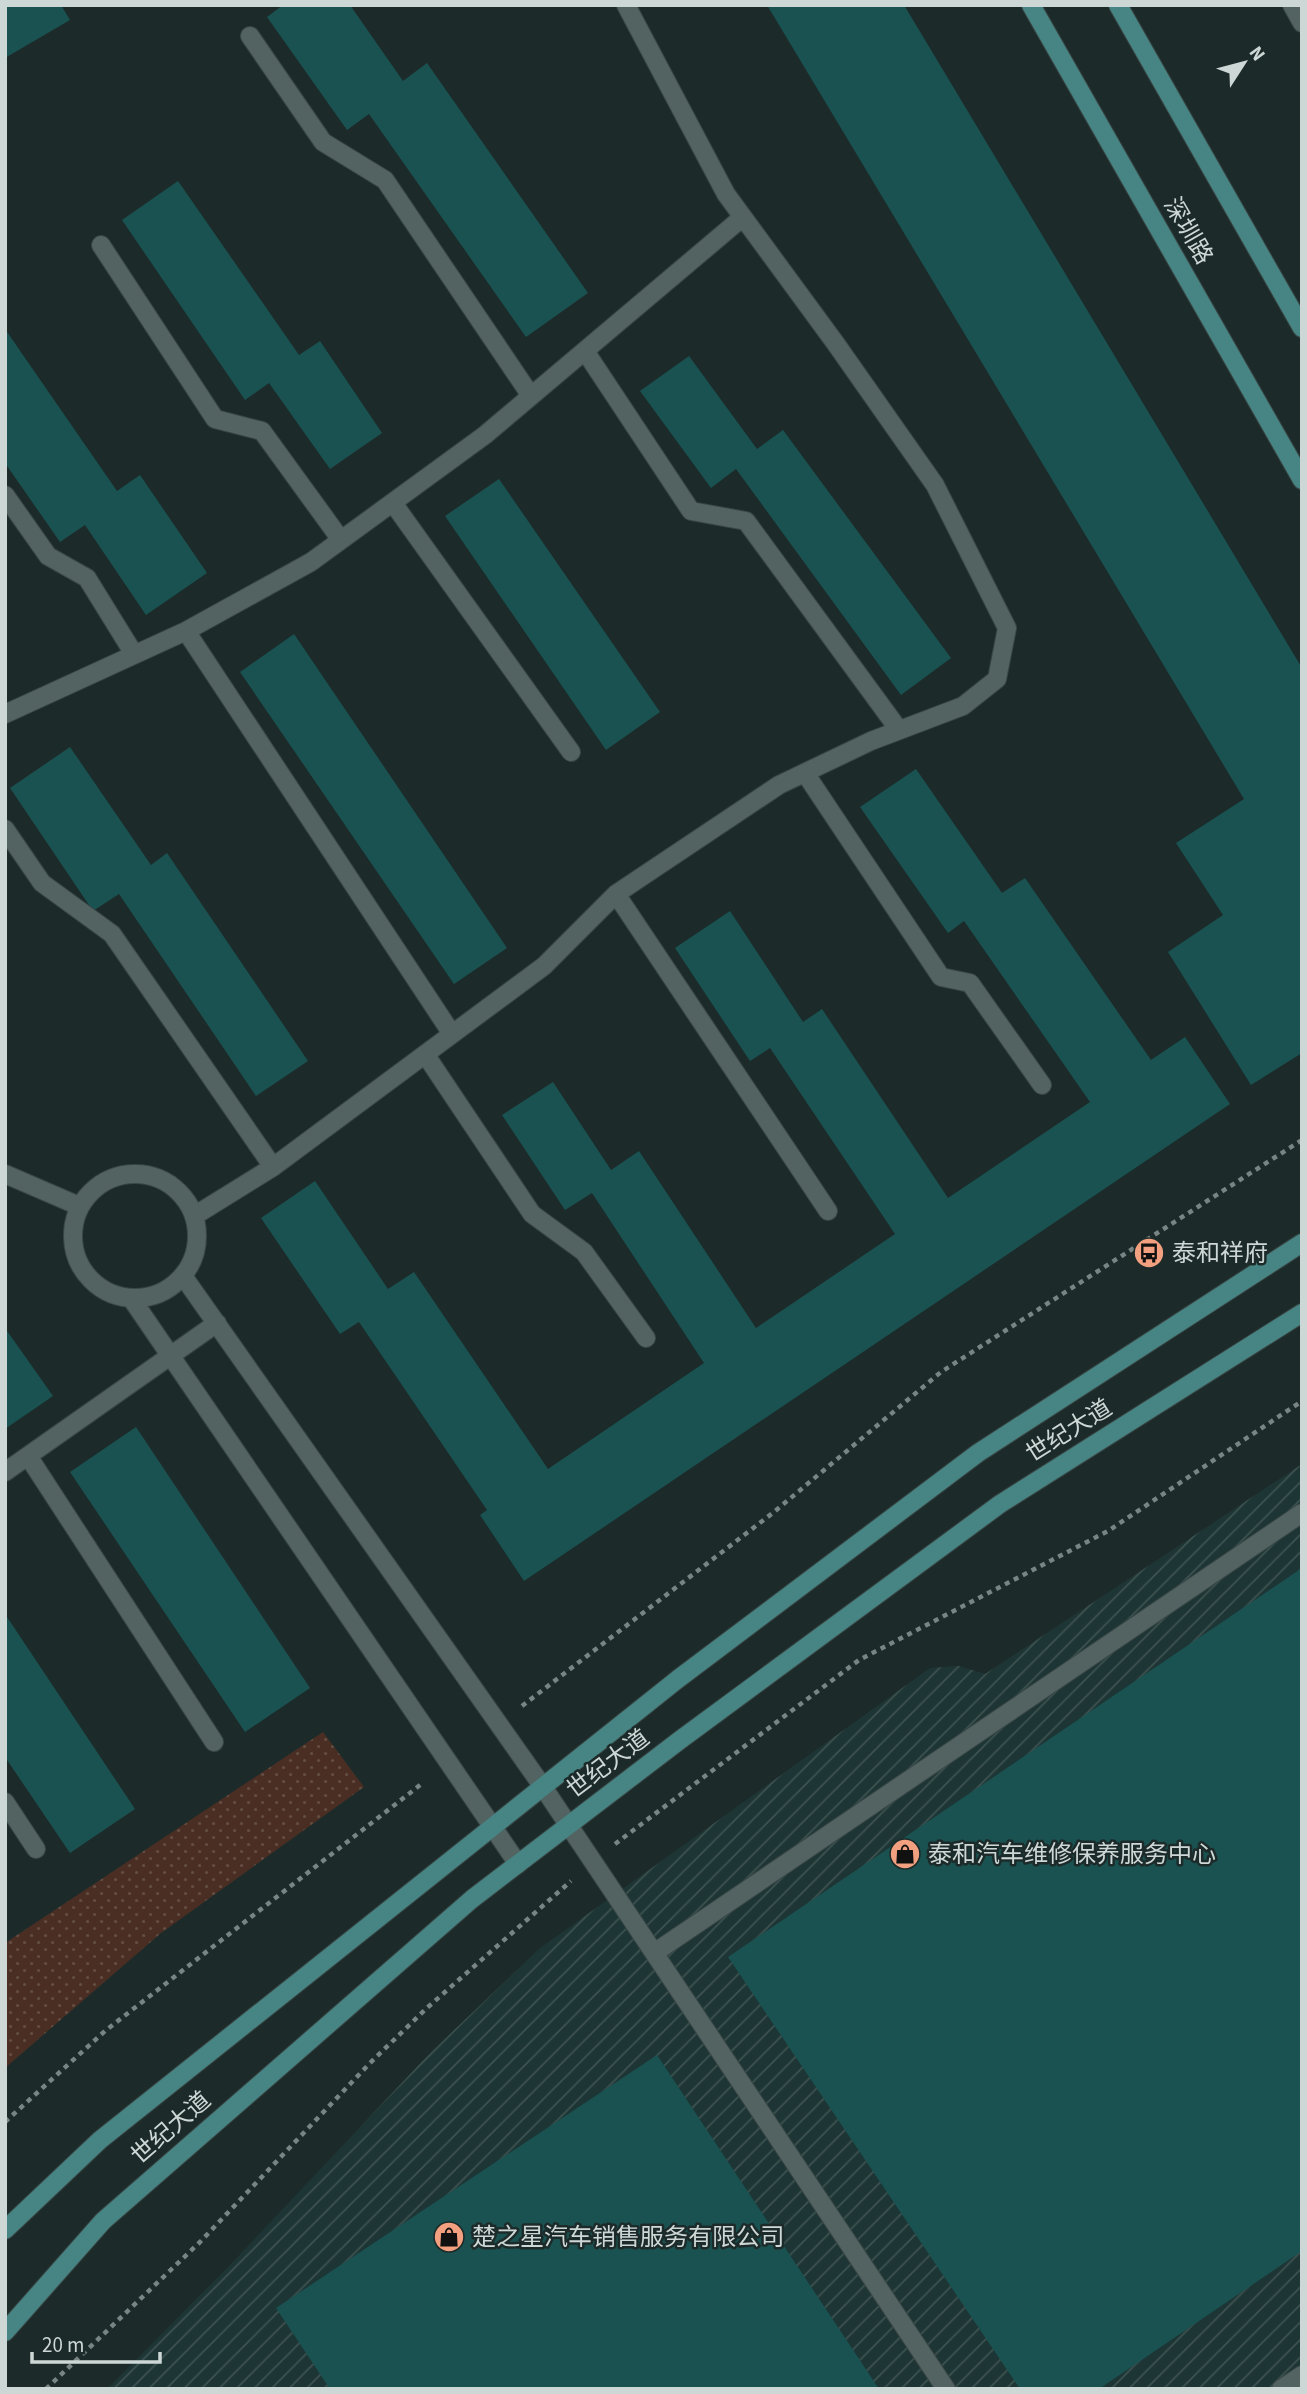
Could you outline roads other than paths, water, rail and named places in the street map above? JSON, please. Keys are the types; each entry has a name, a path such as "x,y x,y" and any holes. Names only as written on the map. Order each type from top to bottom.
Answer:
{"street":[{"name":"深圳路","path":"1031,5 1302,481"},
{"name":"深圳路","path":"1118,5 1302,328"},
{"name":"世纪大道","path":"5,2230 100,2140 677,1679 978,1453 1302,1244"},
{"name":"世纪大道","path":"5,2332 103,2221 472,1899 1000,1504 1302,1313"}],"lane":[{"path":"194,1216 273,1167 544,966 616,894 779,785 871,741 963,706 997,679 1007,628 935,485 726,194 626,5"},
{"path":"1292,5 1302,23"},
{"path":"250,36 323,142 385,180 531,396"},
{"path":"5,714 186,631 311,562 485,435 743,217"},
{"path":"101,245 215,419 262,430 341,540"},
{"path":"585,351 691,511 746,520 899,730"},
{"path":"5,495 48,556 87,578 134,654"},
{"path":"393,503 571,752"},
{"path":"186,631 452,1034"},
{"path":"804,773 941,977 970,983 1042,1085"},
{"path":"5,829 42,883 112,934 273,1167"},
{"path":"616,894 828,1211"},
{"path":"425,1054 531,1214 584,1252 646,1338"},
{"path":"130,1173 151,1175 169,1184 185,1198 194,1216 197,1237 194,1257 183,1276 169,1288 151,1296 131,1298 111,1294 93,1282 80,1266 73,1246 73,1226 79,1206 92,1189 110,1178 130,1173"},
{"path":"5,1174 79,1206"},
{"path":"183,1276 543,1787 946,2389"},
{"path":"131,1298 518,1864"},
{"path":"5,1472 217,1323"},
{"path":"28,1456 214,1742"},
{"path":"654,1953 1302,1513"},
{"path":"5,1802 36,1849"},
{"path":"1281,2389 1302,2375"}],"place":[{"name":"泰和祥府","path":"1149,1253"},
{"name":"泰和汽车维修保养服务中心","path":"905,1854"},
{"name":"楚之星汽车销售服务有限公司","path":"449,2237"}]}
